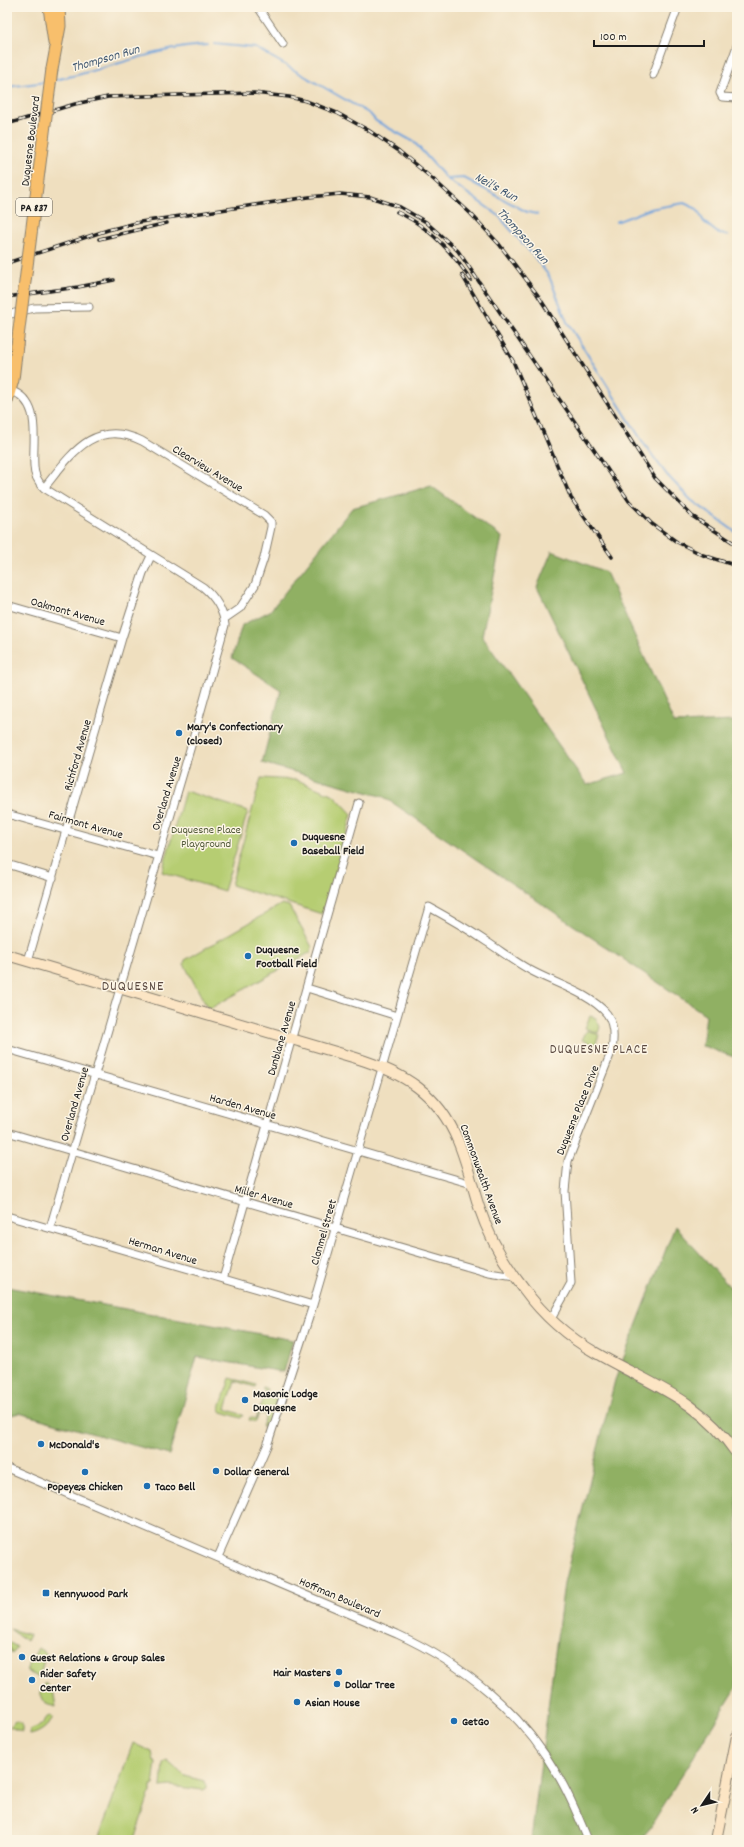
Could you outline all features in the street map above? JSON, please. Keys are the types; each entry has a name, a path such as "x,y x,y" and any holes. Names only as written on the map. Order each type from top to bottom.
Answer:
{"main road":[{"name":"Duquesne Boulevard","path":"7,402 17,345 55,49 57,7"}],"street":[{"path":"258,7 283,44"},
{"path":"653,76 678,7"},
{"path":"737,46 721,91 721,95 737,98"},
{"path":"7,315 34,308 89,307"},
{"path":"10,390 18,392 24,398 32,414 36,429 34,466 38,480 44,488"},
{"name":"Clearview Avenue","path":"44,488 75,450 87,440 103,435 120,434 142,441 264,515 270,522 271,527 258,578 245,603 224,619"},
{"name":"Overland Avenue","path":"44,488 209,592 218,602 224,619 222,638 119,987 50,1228"},
{"name":"Richford Avenue","path":"28,961 122,638 143,573 151,556"},
{"name":"Oakmont Avenue","path":"7,606 122,638"},
{"name":"Dunblane Avenue","path":"223,1279 359,803"},
{"name":"Fairmont Avenue","path":"7,814 158,856"},
{"path":"7,864 53,878"},
{"name":"Duquesne Place Drive","path":"429,907 473,933 529,970 556,981 595,1004 608,1016 613,1033 612,1050 568,1161 565,1191 571,1283 551,1320"},
{"name":"Clonmel Street","path":"218,1557 264,1451 313,1305 429,907"},
{"name":"Commonwealth Avenue","path":"7,955 119,987 382,1067 397,1073 418,1086 441,1110 458,1141 490,1235 515,1277 551,1320 574,1339 596,1353 686,1402 710,1421 737,1454"},
{"path":"307,988 397,1016"},
{"name":"Harden Avenue","path":"7,1049 94,1073 472,1184"},
{"name":"Miller Avenue","path":"7,1132 489,1273 515,1277"},
{"name":"Herman Avenue","path":"7,1216 313,1305"},
{"name":"Hoffman Boulevard","path":"7,1468 414,1641 446,1659 472,1677 506,1708 546,1756 566,1790 588,1840"},
{"path":"716,1840 737,1736"}],"green space":[{"path":"431,486 502,537 482,636 587,785 627,773 537,587 552,551 606,572 674,723 737,721 737,1058 702,1046 706,1015 384,797 262,763 281,690 232,658 242,625 270,611 352,508"},
{"name":"Duquesne Baseball Field","path":"261,778 297,780 334,795 352,814 336,872 322,914 231,885"},
{"name":"Duquesne Place Playground","path":"185,791 248,811 224,891 162,872"},
{"name":"Duquesne Football Field","path":"282,904 289,906 312,947 311,952 211,1008 207,1007 184,964 185,960"},
{"path":"590,1016 596,1018 600,1027 598,1033 585,1028"},
{"path":"587,1030 599,1035 595,1045 582,1040"},
{"path":"675,1226 737,1295 737,1687 642,1840 531,1840 564,1583 615,1380"},
{"path":"7,1287 293,1340 284,1372 197,1357 169,1455 19,1413 7,1416"},
{"path":"230,1378 256,1385 255,1387 235,1381 226,1409 243,1415 241,1418 219,1411"},
{"path":"263,1387 267,1389 265,1396 273,1399 276,1392 279,1393 268,1427 262,1426 266,1415 259,1413 256,1422 249,1420 250,1417 256,1419 265,1391 262,1389"},
{"path":"10,1629 30,1635 27,1641"},
{"path":"7,1642 17,1647 12,1654"},
{"path":"38,1648 46,1653 39,1678 26,1671"},
{"path":"46,1683 54,1695 56,1707 45,1704 40,1692"},
{"path":"49,1715 53,1717 46,1727 37,1733 30,1735 30,1730 41,1725"},
{"path":"15,1721 22,1724 22,1732 10,1727"},
{"path":"133,1743 152,1752 154,1762 156,1762 151,1793 149,1795 134,1840 98,1840"},
{"path":"167,1761 185,1776 204,1781 207,1788 203,1790 171,1786 161,1787 163,1763"}],"waterway":[{"name":"Thompson Run","path":"214,44 256,48 370,114 376,121 414,142 447,179 498,215 549,276 567,322 644,444 667,475 691,500 737,533"},
{"name":"Thompson Run","path":"54,80 169,50 208,45"},
{"name":"Thompson Run","path":"7,87 46,82"},
{"name":"Neil's Run","path":"447,179 464,178 527,212 537,214"},
{"name":"Neil's Run","path":"616,222 650,209 684,203 697,209 704,222 719,234 728,235"}],"railway":[{"path":"7,124 75,104 108,97 254,93 289,97 306,101 337,113 368,130 399,151 434,180 470,213 499,244 537,294 655,478 692,516 737,545"},
{"path":"7,263 108,230 140,222 309,197 340,194 370,197 400,207 426,222 458,251 629,501 652,524 677,542 703,555 737,566"},
{"path":"397,212 409,218 439,241 448,250 471,280"},
{"path":"99,239 167,223"},
{"path":"462,275 513,361 571,498 612,557"},
{"path":"7,297 78,287 114,280"}],"place":[{"name":"Mary's Confectionary (closed)","path":"179,733"},
{"name":"Duquesne Baseball Field","path":"294,843"},
{"name":"Duquesne Football Field","path":"248,956"},
{"name":"Masonic Lodge Duquesne","path":"245,1400"},
{"name":"McDonald's","path":"41,1444"},
{"name":"Dollar General","path":"216,1471"},
{"name":"Popeye;s Chicken","path":"85,1472"},
{"name":"Taco Bell","path":"147,1486"},
{"name":"Kennywood Park","path":"46,1593"},
{"name":"Guest Relations & Group Sales","path":"22,1657"},
{"name":"Hair Masters","path":"339,1672"},
{"name":"Rider Safety Center","path":"32,1680"},
{"name":"Dollar Tree","path":"337,1684"},
{"name":"Asian House","path":"297,1702"},
{"name":"GetGo","path":"454,1721"}],"district":[{"name":"DUQUESNE","path":"133,985"},
{"name":"DUQUESNE PLACE","path":"599,1048"}]}
